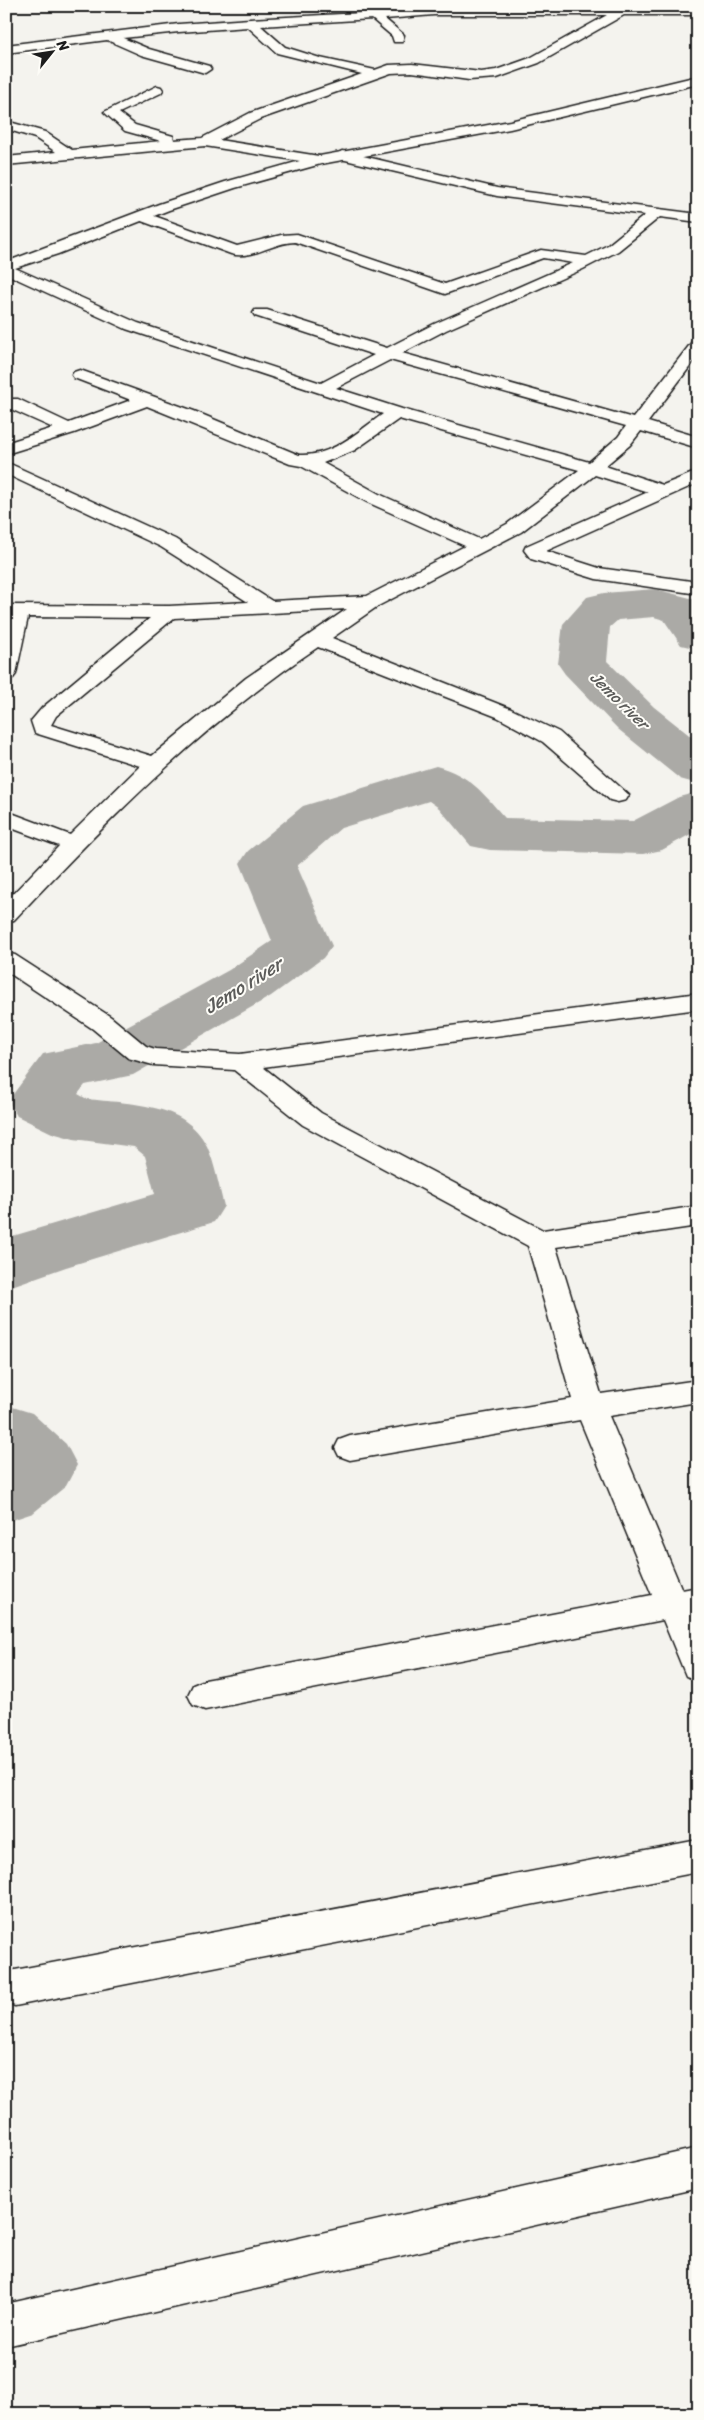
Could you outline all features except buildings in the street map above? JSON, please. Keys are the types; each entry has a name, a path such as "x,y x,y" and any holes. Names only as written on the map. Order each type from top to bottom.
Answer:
{"street":[{"path":"6,49 107,36 250,23 375,16 415,10 698,12"},
{"path":"205,142 255,116 374,73 408,67 474,76 496,74 534,60 624,10"},
{"path":"375,16 398,35 398,39"},
{"path":"250,23 281,50 318,61 374,73"},
{"path":"107,36 145,52 205,69"},
{"path":"6,268 141,216 230,185 319,160 518,123 698,80"},
{"path":"156,90 115,109 110,114 130,128 178,143"},
{"path":"6,125 40,135 71,155"},
{"path":"6,161 178,143 205,142 319,160"},
{"path":"342,155 497,192 698,218"},
{"path":"321,389 440,327 614,248 657,213"},
{"path":"141,216 236,251 248,250 280,238 297,238 445,289 540,254 552,254 587,261"},
{"path":"6,268 132,326 396,413 592,468 663,491"},
{"path":"261,313 388,354 638,424 698,443"},
{"path":"6,915 73,844 155,764 237,694 371,602 514,528 592,468 624,441 698,345"},
{"path":"80,374 296,460 306,462 373,498 480,546"},
{"path":"6,449 147,400"},
{"path":"12,403 68,429"},
{"path":"306,462 330,457 396,413"},
{"path":"6,467 168,543 270,608"},
{"path":"698,476 547,542 533,550 533,552 596,573 698,588"},
{"path":"6,674 13,611 169,612 371,602"},
{"path":"155,764 42,729 40,725 41,720 49,712 169,612"},
{"path":"318,639 504,713 551,737 618,795"},
{"path":"6,818 73,844"},
{"path":"6,960 102,1023 137,1052 153,1057 240,1062 698,1001"},
{"path":"240,1062 312,1119 540,1240 698,1216"},
{"path":"540,1240 590,1407 685,1602 698,1666"},
{"path":"350,1448 590,1407 698,1391"},
{"path":"205,1695 685,1602"},
{"path":"15,1988 698,1856"},
{"path":"6,2325 698,2168"}],"waterway":[{"name":"Jemo river","path":"698,635 681,610 655,603 604,607 587,624 582,664 636,718 698,768"},
{"name":"Jemo river","path":"6,1264 42,1250 191,1206 175,1147 152,1128 74,1118 39,1101 65,1068 111,1061 250,983 303,946 268,863 322,817 436,782 458,797 490,834 643,838 698,808"},
{"name":"Jemo river","path":"6,1433 40,1465 6,1492"}]}
